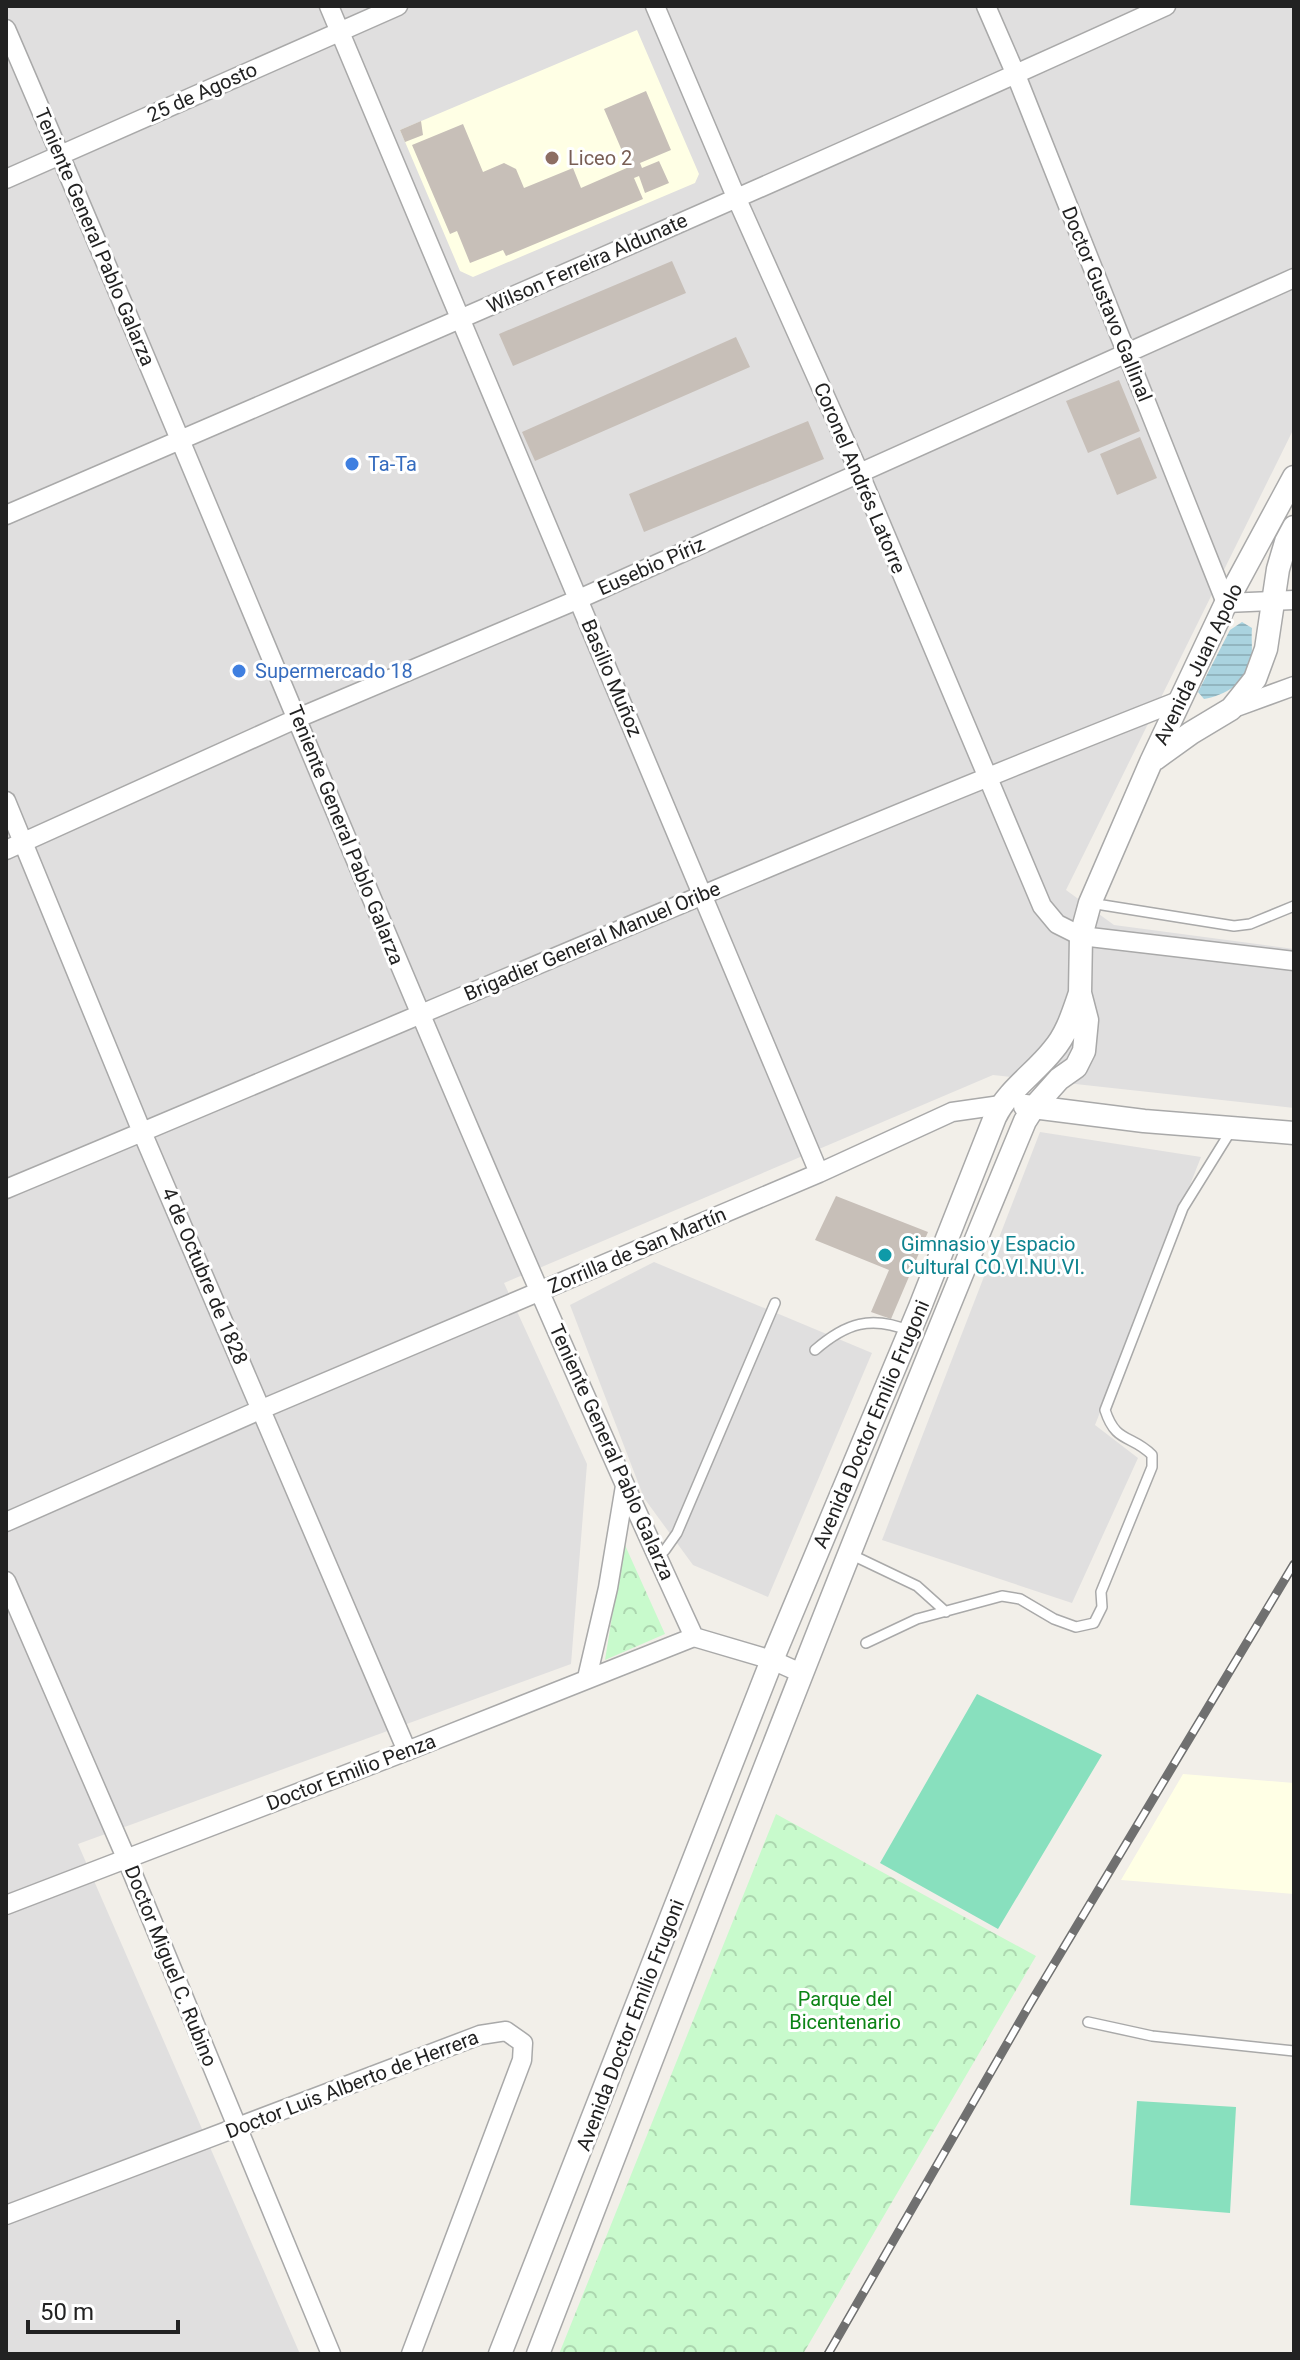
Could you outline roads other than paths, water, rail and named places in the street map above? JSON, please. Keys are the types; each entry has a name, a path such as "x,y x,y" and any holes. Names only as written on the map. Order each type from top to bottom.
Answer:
{"street":[{"name":"Basilio Muñoz","path":"329,6 819,1173"},
{"name":"25 de Agosto","path":"6,179 398,6"},
{"name":"Coronel Andrés Latorre","path":"655,6 859,472 1042,906 1057,924 1081,936"},
{"name":"Doctor Gustavo Gallinal","path":"986,6 1226,603"},
{"name":"Wilson Ferreira Aldunate","path":"6,515 460,319 1166,6"},
{"name":"Teniente General Pablo Galarza","path":"6,29 420,1013 625,1486 694,1637"},
{"name":"Eusebio Píriz","path":"6,850 298,718 579,599 1294,278"},
{"name":"Avenida Juan Apolo","path":"1151,762 1226,603 1294,477"},
{"name":"Avenida Juan Apolo","path":"1151,762 1231,709 1255,679 1283,600 1278,569 1294,527"},
{"path":"1226,603 1283,600"},
{"path":"1231,709 1294,686"},
{"path":"1181,700 1210,722"},
{"name":"Brigadier General Manuel Oribe","path":"6,1189 703,894 987,776 1181,700"},
{"path":"1080,993 1081,936 1090,903 1151,762"},
{"name":"4 de Octubre de 1828","path":"6,801 142,1132 407,1751"},
{"path":"1081,936 1294,961"},
{"name":"Avenida Doctor Emilio Frugoni","path":"538,2354 801,1673 933,1341 1025,1121 1059,1079 1076,1067 1084,1051 1087,1020 1080,993"},
{"name":"Avenida Doctor Emilio Frugoni","path":"500,2354 772,1660 1001,1105 1053,1051 1067,1030 1080,993"},
{"path":"1071,1070 1071,1086 1079,1101 1103,1116"},
{"name":"Zorrilla de San Martín","path":"6,1522 262,1409 819,1173 952,1112 1001,1105 1034,1107 1294,1133"},
{"path":"910,1331 933,1341"},
{"path":"587,1678 608,1588 625,1486"},
{"name":"Doctor Miguel C. Rubino","path":"6,1581 127,1860 331,2354"},
{"path":"694,1637 772,1660 801,1673"},
{"name":"Doctor Emilio Penza","path":"6,1905 694,1637"},
{"name":"Doctor Luis Alberto de Herrera","path":"6,2215 480,2035 506,2031 523,2043 522,2060 411,2354"}],"lane":[{"path":"1090,903 1234,926 1250,924 1294,906"},
{"path":"866,1643 917,1619 1002,1596 1020,1599 1054,1619 1076,1627 1094,1623 1102,1607 1101,1592 1152,1467 1152,1455 1143,1447 1119,1436 1109,1424 1105,1410 1183,1208 1232,1129"},
{"path":"657,1557 677,1533 775,1303"},
{"path":"815,1350 831,1336 858,1324 888,1322 910,1331"},
{"path":"850,1554 917,1586 946,1612"},
{"path":"1088,2022 1152,2036 1294,2051"}],"water":[{"path":"1242,622 1252,628 1252,657 1248,669 1233,687 1220,695 1204,699 1198,692 1230,630"}],"railway":[{"path":"828,2354 1030,2004 1294,1564"}],"place":[{"name":"Liceo 2","path":"552,158"},
{"name":"Ta-Ta","path":"352,464"},
{"name":"Supermercado 18","path":"239,671"},
{"name":"Gimnasio y Espacio Cultural CO.VI.NU.VI.","path":"885,1255"}],"park label":[{"name":"Parque del Bicentenario","path":"845,2010"}]}
